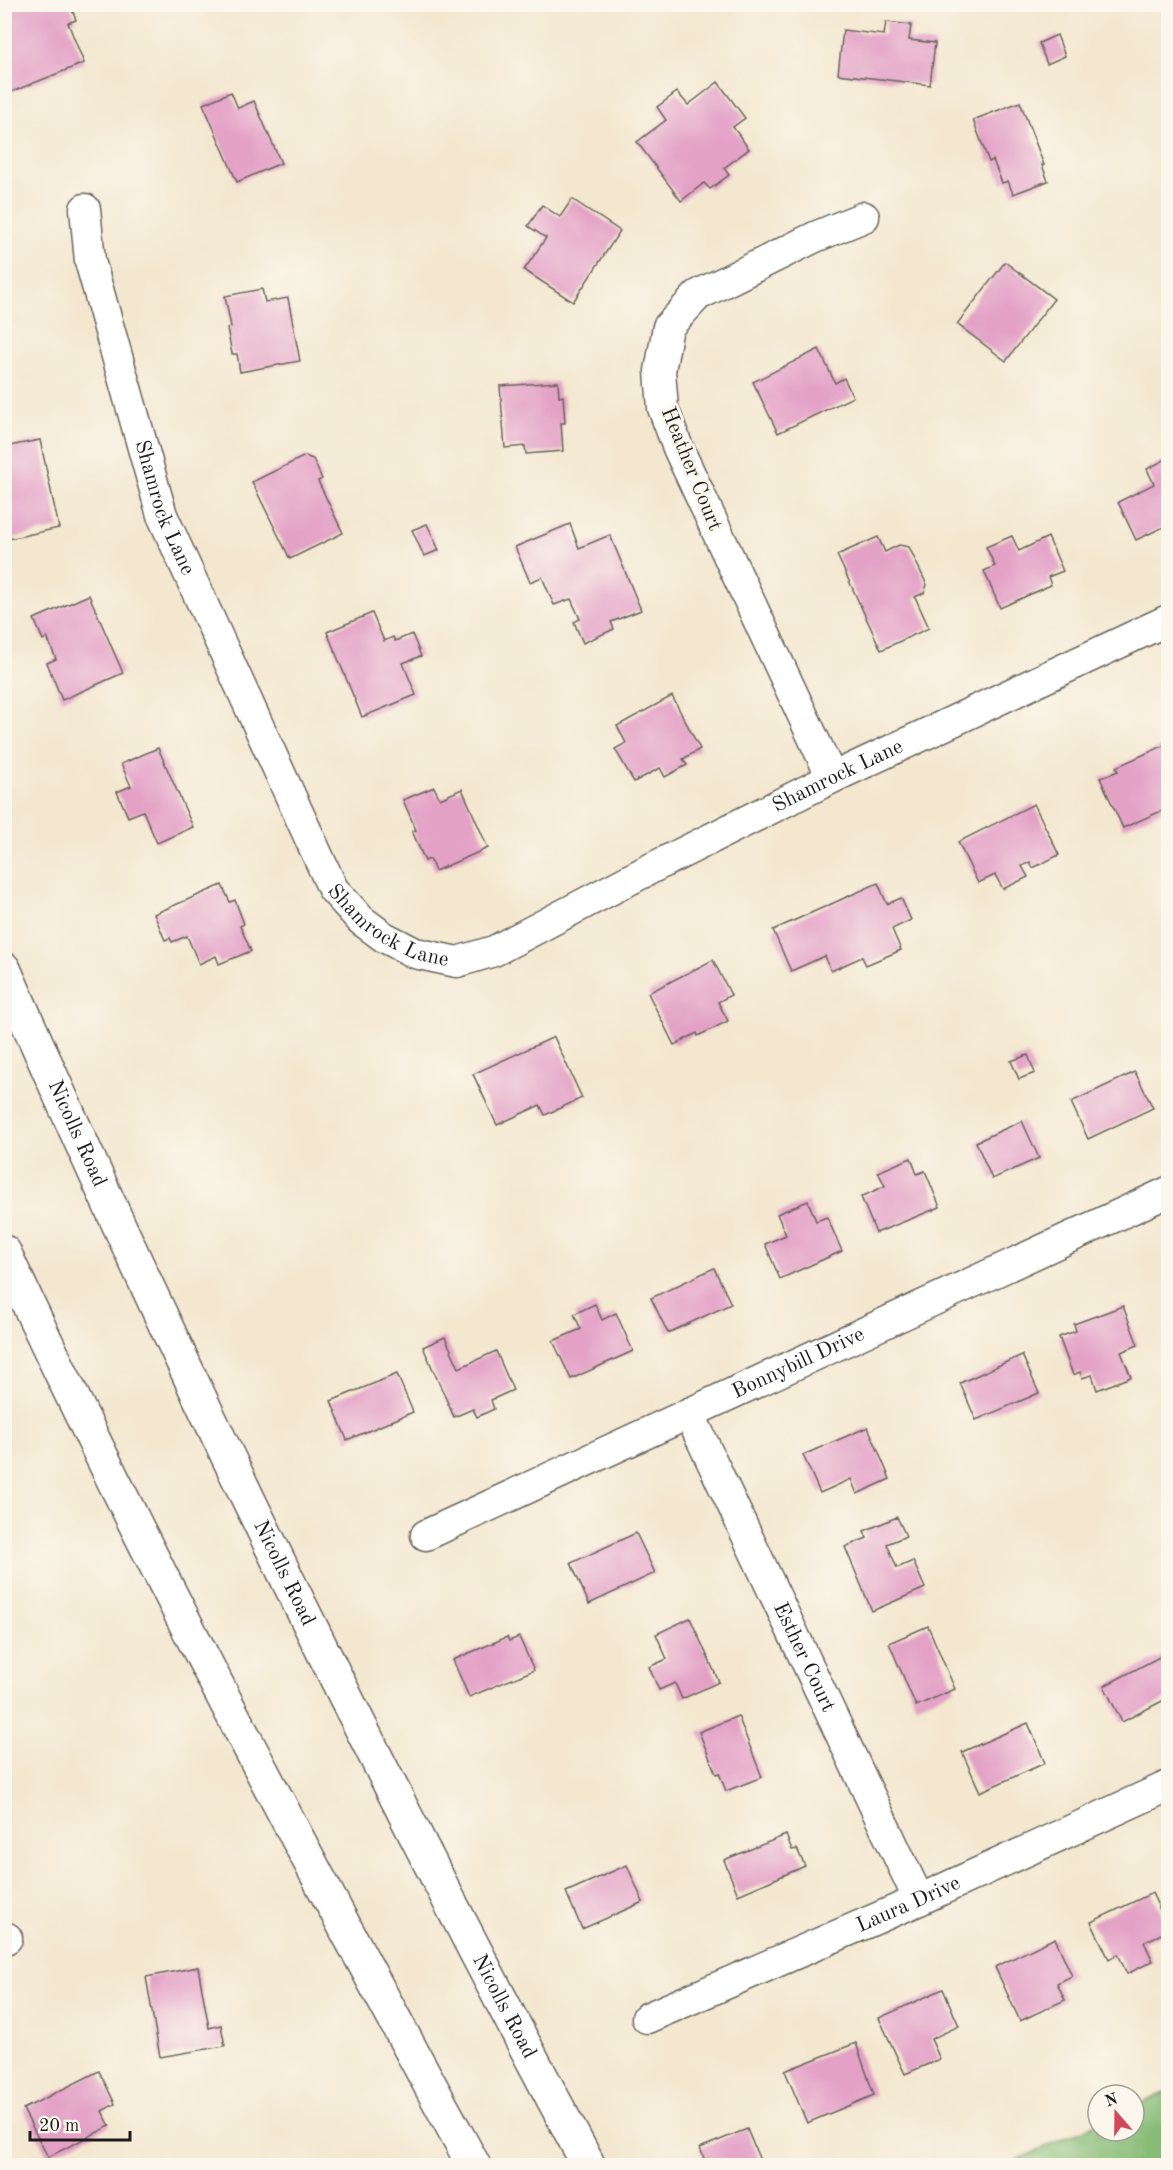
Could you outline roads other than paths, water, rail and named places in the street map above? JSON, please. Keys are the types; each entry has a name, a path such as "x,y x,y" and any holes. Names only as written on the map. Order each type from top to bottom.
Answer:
{"highway":[{"name":"Nicolls Road","path":"4,969 130,1248 339,1685 456,1916 589,2166"},
{"path":"4,1252 127,1506 237,1725 474,2166"}],"street":[{"name":"Shamrock Lane","path":"85,209 90,261 162,515 333,889 362,920 384,937 415,953 457,962 494,951 648,870 832,778 1168,620"},
{"name":"Heather Court","path":"832,778 678,448 663,408 660,371 668,327 698,295 815,237 864,217"},
{"name":"Bonnybill Drive","path":"426,1535 1168,1192"},
{"name":"Esther Court","path":"689,1413 919,1900"},
{"name":"Laura Drive","path":"647,2018 919,1900 1168,1786"}]}
